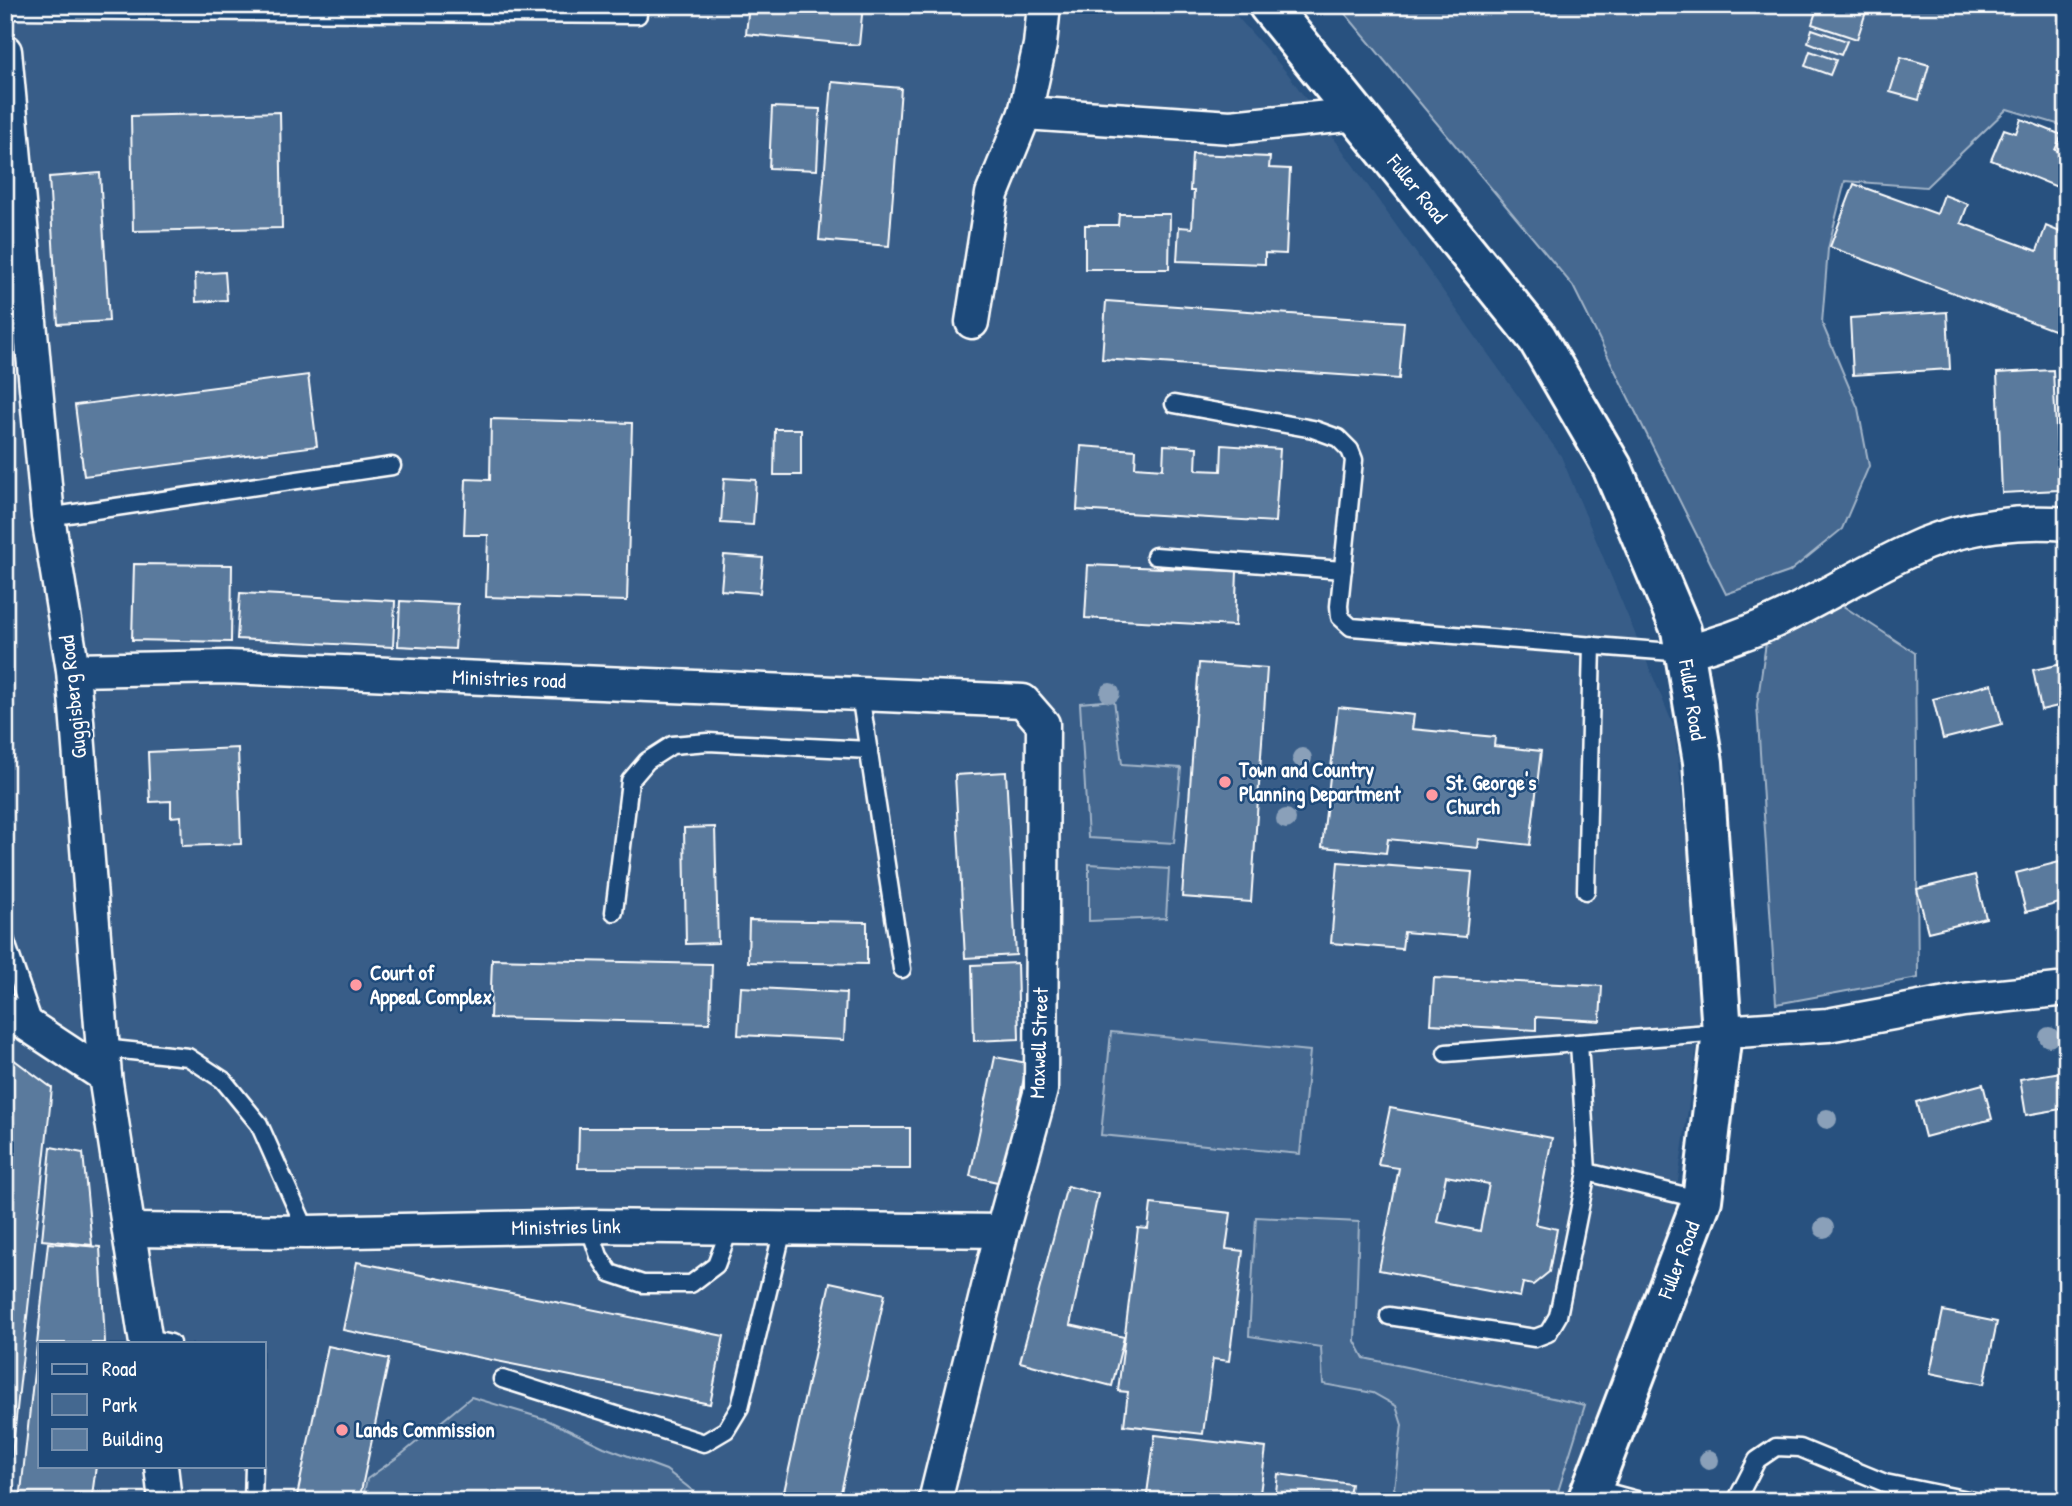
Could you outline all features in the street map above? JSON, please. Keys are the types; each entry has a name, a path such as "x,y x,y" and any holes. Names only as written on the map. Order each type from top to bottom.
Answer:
{"street":[{"path":"972,322 992,194 1025,113 1040,45 1044,5"},
{"name":"Fuller Road","path":"1268,5 1537,338 1612,467 1681,630 1703,762 1722,1032 1702,1200 1589,1494"},
{"name":"Guggisberg Road","path":"5,51 13,215 48,517 73,670 104,1062 130,1230 154,1341"},
{"path":"1025,113 1231,127 1357,114"},
{"path":"1685,653 1777,620 1925,544 1982,527 2041,522 2067,524"},
{"name":"Ministries road","path":"73,670 228,667 944,697"},
{"name":"Maxwell Street","path":"935,1501 1002,1231 1041,1090 1043,724 1023,701 944,697"},
{"path":"1722,1032 1828,1026 1962,1000 2067,989"},
{"path":"5,1010 36,1030 104,1062"},
{"name":"Ministries link","path":"130,1230 307,1232 589,1226 1002,1231"},
{"path":"161,1468 165,1501"}],"lane":[{"path":"5,10 638,15"},
{"path":"1174,404 1313,429 1338,438 1350,450 1354,460 1340,617 1351,627 1685,653"},
{"path":"48,517 392,466"},
{"path":"1155,556 1343,570"},
{"path":"1586,891 1592,645"},
{"path":"860,694 902,969"},
{"path":"614,912 630,781 647,761 673,746 708,742 869,750"},
{"path":"5,939 36,1030"},
{"path":"1446,1053 1722,1032"},
{"path":"1389,1316 1535,1338 1548,1333 1558,1316 1587,1172 1579,1043"},
{"path":"104,1062 188,1057 223,1080 259,1124 307,1232"},
{"path":"1587,1172 1702,1200"},
{"path":"589,1226 599,1256 610,1273 643,1284 691,1284 716,1265 730,1228"},
{"path":"502,1379 705,1443 726,1430 740,1407 783,1229"},
{"path":"1736,1501 1757,1460 1776,1447 1800,1448 1885,1483 1973,1501"},
{"path":"253,1501 254,1468"},
{"path":"1589,1494 1640,1501"}],"shaded area":[{"path":"5,5 1227,5 1288,74 1561,456 1674,727 1705,988 1669,1245 1568,1501 5,1501"}],"green space":[{"path":"1338,5 2067,5 2067,127 2007,109 1926,187 1845,181 1828,249 1822,323 1858,408 1869,466 1842,529 1789,572 1726,594 1573,286"},
{"path":"1840,604 1915,653 1918,978 1776,1004 1757,705 1767,636"},
{"path":"1114,700 1122,764 1181,768 1174,843 1088,838 1080,703"},
{"path":"1089,864 1169,869 1166,918 1089,921"},
{"path":"1111,1032 1310,1051 1300,1154 1101,1135"},
{"path":"1256,1217 1359,1222 1355,1341 1364,1358 1585,1405 1555,1501 1401,1501 1394,1488 1402,1425 1396,1406 1373,1393 1323,1384 1321,1347 1249,1336"},
{"path":"471,1397 545,1419 604,1447 666,1470 706,1501 362,1501 367,1479"}],"building":[{"path":"749,5 863,5 859,45 746,34"},
{"path":"1818,5 1868,6 1857,39 1812,24"},
{"path":"1812,29 1847,41 1841,55 1808,42"},
{"path":"1810,51 1836,60 1830,75 1805,66"},
{"path":"1901,57 1929,65 1919,100 1890,92"},
{"path":"832,82 901,88 889,246 819,240"},
{"path":"772,107 820,109 817,170 769,168"},
{"path":"280,112 282,228 133,231 131,116"},
{"path":"2021,119 2062,135 2055,150 2067,154 2067,191 1991,160 2004,129 2016,133"},
{"path":"1192,154 1270,157 1269,168 1290,169 1286,254 1265,253 1265,264 1177,261 1179,227 1192,228"},
{"path":"100,173 109,321 58,324 49,177"},
{"path":"1854,184 1937,214 1944,195 1968,204 1961,223 2037,251 2046,226 2067,235 2067,248 2063,257 2067,258 2067,335 1830,247"},
{"path":"1119,214 1170,214 1169,269 1085,269 1085,225 1118,225"},
{"path":"225,272 227,300 196,302 195,274"},
{"path":"1106,301 1404,322 1399,379 1102,359"},
{"path":"1947,312 1950,369 1853,375 1850,318"},
{"path":"2053,370 2059,490 2002,493 1997,373"},
{"path":"308,375 317,446 84,476 75,405"},
{"path":"491,419 632,423 627,601 486,597 488,535 464,535 466,479 490,480"},
{"path":"775,429 801,429 801,475 774,475"},
{"path":"1164,445 1197,447 1196,470 1221,471 1222,445 1280,449 1275,522 1077,510 1081,446 1136,450 1135,467 1163,469"},
{"path":"724,478 756,480 753,525 721,523"},
{"path":"724,555 763,558 760,593 721,590"},
{"path":"134,564 232,565 231,642 132,640"},
{"path":"1088,565 1237,571 1235,626 1085,618"},
{"path":"240,593 395,601 393,647 237,639"},
{"path":"400,601 458,604 455,649 398,646"},
{"name":"Town and Country Planning Department","path":"1199,663 1267,668 1251,902 1182,897"},
{"path":"2067,663 2067,704 2041,710 2033,670"},
{"path":"1992,684 2002,724 1943,739 1933,699"},
{"name":"St. George's Church","path":"1338,707 1414,715 1412,729 1495,737 1494,746 1541,751 1530,845 1479,839 1478,848 1388,839 1386,853 1322,847"},
{"path":"238,748 241,844 182,846 181,816 171,817 171,801 150,802 148,752"},
{"path":"1006,772 1016,955 965,958 955,775"},
{"path":"715,827 718,943 686,944 684,828"},
{"path":"2067,860 2067,901 2026,912 2016,873"},
{"path":"1338,862 1472,872 1466,937 1404,932 1402,949 1331,943"},
{"path":"1975,875 1986,918 1928,932 1917,889"},
{"path":"749,920 867,922 867,964 748,962"},
{"path":"492,959 712,964 710,1023 490,1018"},
{"path":"1017,963 1019,1039 974,1041 972,965"},
{"path":"1434,978 1602,986 1600,1021 1536,1017 1536,1030 1431,1024"},
{"path":"741,987 846,993 844,1040 738,1035"},
{"path":"5,1053 52,1088 7,1501 5,1501"},
{"path":"995,1057 1027,1063 1002,1183 970,1176"},
{"path":"2067,1071 2067,1108 2026,1115 2020,1079"},
{"path":"1983,1084 1992,1119 1925,1137 1916,1102"},
{"path":"1390,1108 1552,1138 1535,1224 1557,1229 1549,1272 1533,1285 1523,1283 1520,1297 1379,1270 1399,1168 1378,1165","holes":["1446,1176 1489,1184 1480,1231 1437,1222"]},
{"path":"579,1128 910,1128 910,1169 578,1168"},
{"path":"51,1147 83,1153 92,1245 42,1240"},
{"path":"1067,1186 1098,1194 1070,1325 1124,1337 1112,1386 1020,1362"},
{"path":"1151,1204 1231,1213 1226,1249 1243,1251 1229,1361 1213,1359 1203,1434 1124,1425 1128,1392 1118,1391 1138,1228 1148,1229"},
{"path":"48,1243 100,1247 105,1342 38,1342 38,1468 96,1468 92,1496 88,1501 20,1501"},
{"path":"357,1262 724,1336 710,1404 343,1330"},
{"path":"830,1282 885,1294 839,1501 782,1501"},
{"path":"1943,1311 1997,1322 1984,1384 1930,1373"},
{"name":"Lands Commission","path":"328,1346 389,1359 359,1501 296,1501"},
{"path":"1155,1435 1266,1448 1259,1501 1146,1501"},
{"path":"1278,1474 1351,1484 1348,1501 1275,1501"}],"place":[{"name":"Town and Country Planning Department","path":"1225,782"},
{"name":"St. George's Church","path":"1432,795"},
{"name":"Court of Appeal Complex","path":"356,985"},
{"name":"Lands Commission","path":"342,1430"}]}
